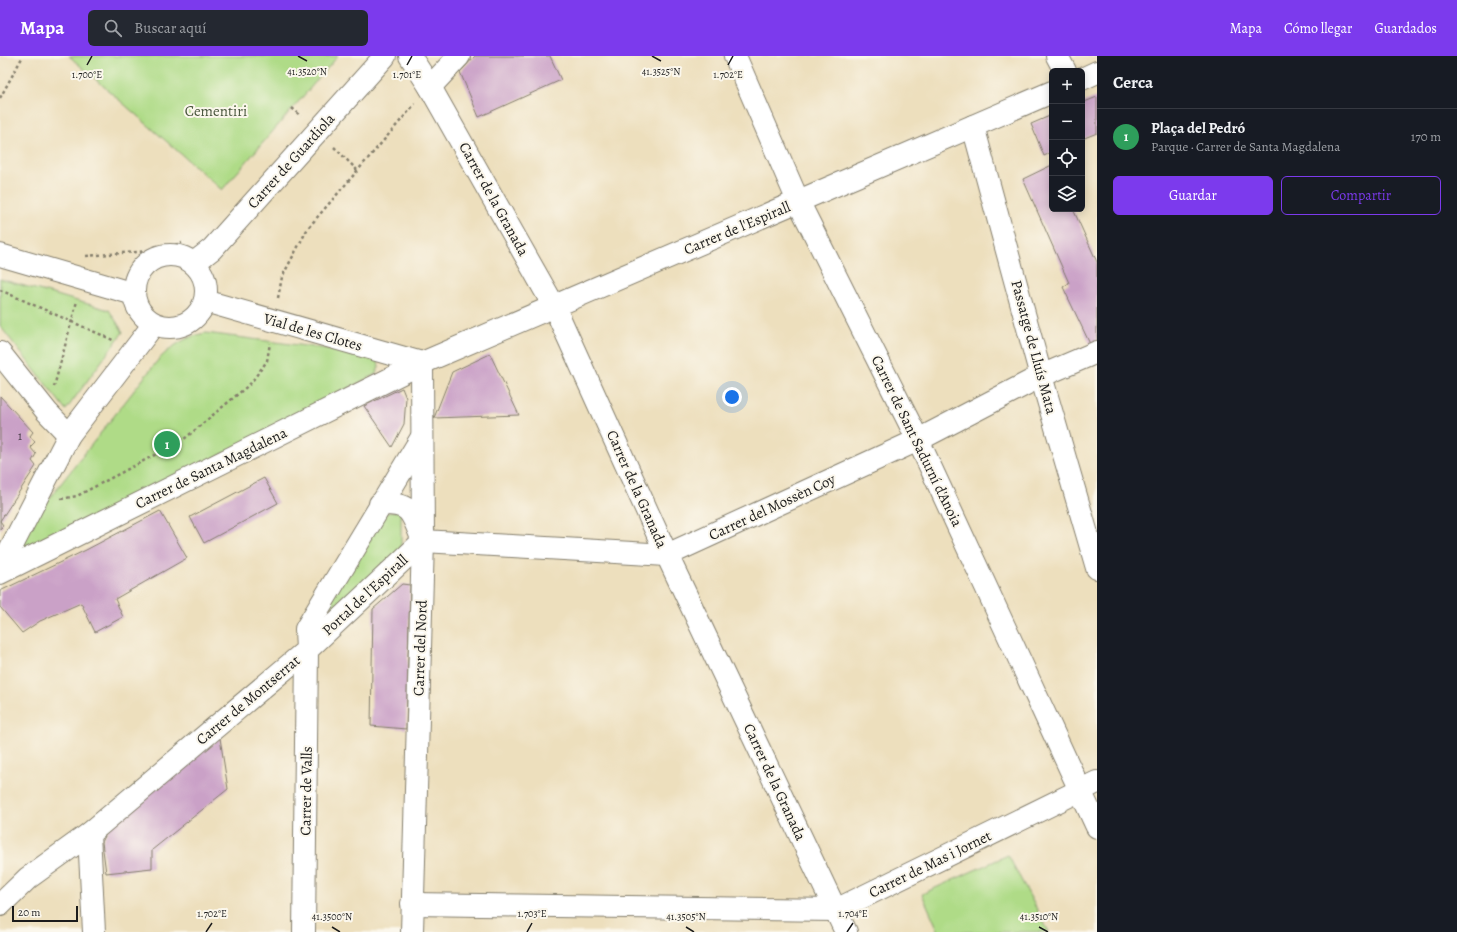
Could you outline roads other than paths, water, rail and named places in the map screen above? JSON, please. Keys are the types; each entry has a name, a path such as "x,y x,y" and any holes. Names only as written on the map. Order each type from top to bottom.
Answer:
{"street":[{"name":"Carrer de Guardiola","path":"194,263 212,249 385,56"},
{"path":"419,71 459,56"},
{"name":"Carrer de Sant Sadurní d'Anoia","path":"735,56 798,201 1089,786 1097,827"},
{"path":"1058,56 1064,68"},
{"name":"Carrer de la Granada","path":"419,71 554,306 667,555 846,932"},
{"path":"1085,78 1097,72"},
{"name":"Carrer de l'Espirall","path":"422,363 1049,93"},
{"name":"Passatge de Lluís Mata","path":"973,126 1041,376 1097,568"},
{"path":"172,254 184,257 194,263 201,271 207,291 205,301 200,312 190,322 179,326 166,327 154,324 144,316 137,306 134,294 135,281 140,270 154,259 172,254"},
{"path":"0,255 134,294"},
{"name":"Vial de les Clotes","path":"205,301 422,363"},
{"path":"0,570 68,435 154,324"},
{"name":"Carrer del Mossèn Coy","path":"423,540 667,555 918,440 1041,376 1097,352"},
{"path":"0,353 47,412 68,435"},
{"name":"Carrer del Nord","path":"412,932 423,540 422,363"},
{"name":"Carrer de Santa Magdalena","path":"0,573 422,363"},
{"name":"Carrer de Montserrat","path":"0,905 28,878 89,834 307,650 306,629 380,504 422,437"},
{"path":"380,504 398,504 412,513 423,540"},
{"name":"Portal de l'Espirall","path":"307,650 423,540"},
{"name":"Carrer de Valls","path":"304,932 307,650"},
{"name":"Carrer de Mas i Jornet","path":"412,904 836,910 1089,786"},
{"path":"89,834 94,932"}],"place":[{"name":"Plaça del Pedró","path":"167,444"}],"park label":[{"name":"Cementiri","path":"216,111"}]}
